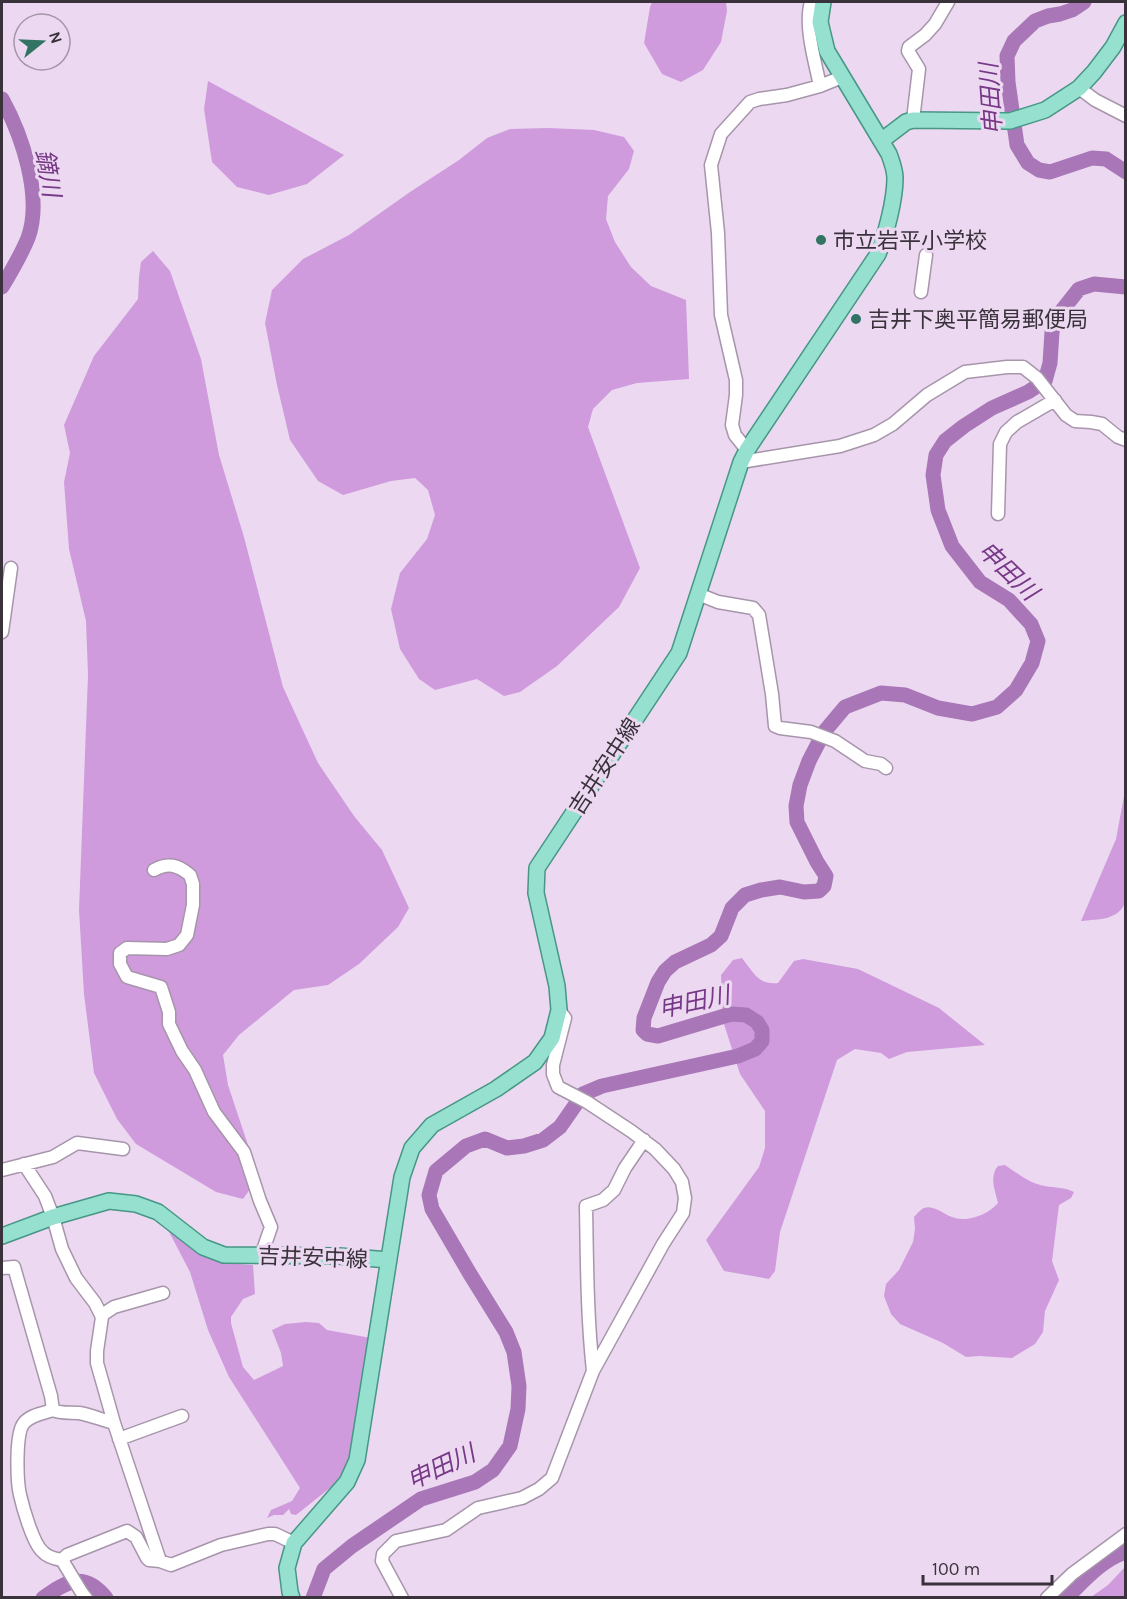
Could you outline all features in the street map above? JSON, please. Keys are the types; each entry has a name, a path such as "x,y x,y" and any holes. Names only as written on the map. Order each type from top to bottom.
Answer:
{"main road":[{"name":"吉井安中線","path":"2,1236 53,1217 109,1201 136,1204 158,1212 203,1246 224,1255 339,1256 389,1260 402,1177 412,1148 432,1125 496,1089 535,1062 552,1038 559,1010 557,986 536,894 537,868 679,653 744,456 878,254 885,237 894,192 894,169 889,154 827,51 820,22 822,2"},
{"path":"881,141 906,122 914,120 1011,121 1045,110 1079,87 1094,72 1113,47 1125,23"},
{"path":"292,1598 288,1568 294,1543 347,1482 357,1460 389,1260"}],"street":[{"path":"812,2 810,35 820,86"},
{"path":"914,120 919,69 908,51 909,47 935,24 948,2"},
{"path":"842,77 787,95 750,102 721,134 711,165 718,233 721,315 736,380 732,425 744,456 840,446 874,435 893,424 927,395 965,372 1007,367 1023,367 1037,378 1066,416 1075,421 1102,424 1125,440"},
{"path":"1079,87 1095,100 1125,116"},
{"path":"921,292 926,255"},
{"path":"998,514 1000,444 1006,432 1017,422 1055,400"},
{"path":"2,632 11,568"},
{"path":"698,594 718,602 753,608 759,615 768,663 775,726 811,732 835,741 865,761 881,764 886,768"},
{"path":"154,870 162,865 168,865 178,867 190,875 194,895 187,935 179,945 168,949 127,948 120,953 120,964 127,977 161,987 169,1012 169,1024 182,1051 195,1071 214,1112 244,1152 271,1227 261,1256"},
{"path":"402,1598 382,1561 382,1554 396,1541 446,1530 478,1508 522,1498 539,1489 552,1478 593,1371 663,1244 683,1213 685,1198 682,1182 674,1169 644,1140 587,1101 558,1087 553,1074 553,1065 565,1018 559,1010"},
{"path":"593,1371 588,1328 586,1206 603,1200 614,1190 625,1168 644,1140"},
{"path":"2,1170 53,1157 77,1143 123,1149"},
{"path":"24,1164 45,1196 62,1249 76,1278 102,1316 97,1363 118,1439 160,1561"},
{"path":"2,1268 14,1267 53,1410"},
{"path":"102,1316 114,1307 162,1293"},
{"path":"62,1560 54,1559 42,1551 35,1540 20,1494 17,1452 22,1424 29,1418 53,1410 58,1413 92,1416 114,1424"},
{"path":"118,1439 182,1416"},
{"path":"62,1560 67,1555 127,1531 136,1537 149,1560 171,1565 221,1545 268,1534 275,1534 294,1543"},
{"path":"1047,1598 1072,1574 1125,1534"},
{"path":"62,1560 83,1593"}],"shaded area":[{"path":"652,2 726,2 727,11 721,42 703,70 681,82 662,74 644,43"},
{"path":"208,81 344,155 307,184 269,195 237,187 212,162 204,109"},
{"path":"510,129 594,130 624,137 634,151 629,169 608,196 606,219 615,242 631,267 651,286 686,300 689,379 637,383 612,390 593,409 588,427 640,568 619,607 557,666 520,692 504,696 477,679 435,690 419,679 400,649 391,609 400,573 427,539 435,515 428,490 415,478 391,481 343,495 318,481 290,440 265,323 272,290 303,259 349,235 459,160 487,138"},
{"path":"153,251 170,271 201,359 219,455 244,537 283,687 318,763 354,816 382,850 409,908 398,927 359,964 328,985 294,990 239,1035 223,1055 228,1085 257,1172 253,1185 243,1199 216,1192 136,1144 117,1119 94,1073 84,994 79,910 88,675 86,621 69,549 64,482 70,453 64,425 94,356 138,299 141,262"},
{"path":"1125,791 1126,900 1119,912 1108,918 1081,921 1116,839"},
{"path":"742,958 757,977 771,983 778,983 794,961 803,959 858,969 939,1008 985,1045 907,1052 889,1059 881,1053 855,1049 837,1060 780,1232 775,1271 769,1279 724,1271 706,1240 759,1167 765,1148 765,1111 740,1074 723,1021 721,975 733,960"},
{"path":"1005,1165 1034,1183 1074,1192 1071,1198 1059,1205 1052,1261 1059,1280 1045,1311 1043,1332 1035,1344 1012,1358 966,1357 943,1343 900,1324 891,1314 884,1296 886,1284 899,1270 913,1242 914,1217 919,1212 928,1207 960,1219 984,1214 998,1203 994,1174 998,1166"},
{"path":"166,1226 211,1258 224,1263 253,1265 255,1294 243,1299 231,1317 231,1323 243,1367 254,1380 283,1366 281,1353 272,1330 285,1324 319,1323 327,1330 371,1338 355,1433 346,1468 335,1484 296,1515 291,1514 289,1509 283,1515 267,1518 271,1510 292,1501 300,1488 229,1377 208,1330 190,1272"},
{"path":"1125,1567 1125,1597 1091,1597 1108,1585"}],"waterway":[{"name":"申田川","path":"1084,2 1072,10 1035,21 1014,41 1007,56 1008,82 1017,145 1028,163 1039,170 1050,172 1092,158 1106,159 1126,172"},
{"name":"鏑川","path":"2,99 23,148 32,185 33,204 28,238 2,287"},
{"name":"申田川","path":"313,1598 324,1569 352,1546 421,1499 475,1482 493,1470 510,1446 518,1409 519,1386 514,1352 506,1332 432,1209 429,1195 436,1171 466,1146 485,1139 507,1148 543,1140 560,1127 583,1094 602,1086 738,1056 755,1049 762,1041 762,1030 757,1022 746,1015 731,1014 658,1036 647,1034 643,1030 644,1018 658,982 665,971 675,962 711,945 721,936 732,908 745,895 780,887 804,892 819,891 824,886 826,876 797,822 796,806 800,785 809,761 824,732 845,707 881,693 905,695 938,708 972,714 997,707 1016,690 1032,663 1038,641 1031,624 1009,600 980,582 952,546 938,510 933,475 936,455 945,441 964,426 992,408 1028,392 1045,381 1050,363 1052,332 1056,318 1079,289 1094,284 1126,287"},
{"path":"1066,1598 1101,1566 1126,1552"},
{"name":"申田川","path":"43,1598 60,1587 75,1582 90,1584 106,1598"}],"place":[{"name":"市立岩平小学校","path":"821,240"},
{"name":"吉井下奥平簡易郵便局","path":"856,319"}]}
